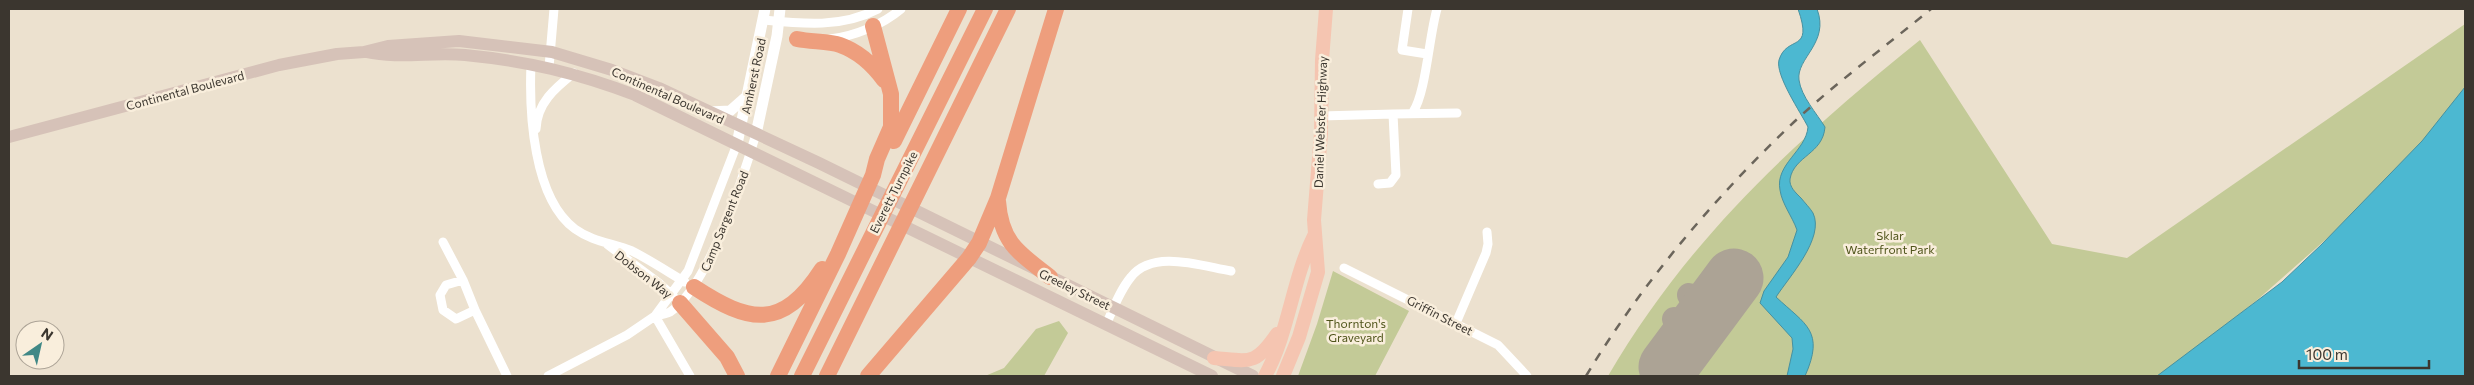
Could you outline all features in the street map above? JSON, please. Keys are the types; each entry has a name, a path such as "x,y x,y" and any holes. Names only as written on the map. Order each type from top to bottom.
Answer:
{"highway":[{"path":"873,175 884,163 959,9"},
{"name":"Everett Turnpike","path":"802,376 985,9"},
{"name":"Everett Turnpike","path":"827,376 1008,9"},
{"path":"868,376 969,258 979,243 998,198 1056,9"},
{"path":"778,376 838,254 873,175 877,158 891,127 892,102 886,83 874,16"},
{"path":"787,37 814,43 840,45 865,59 886,83"},
{"path":"998,198 1002,226 1010,244 1050,277"},
{"path":"688,283 725,307 739,313 755,315 776,312 794,302 808,288 850,225"},
{"path":"676,299 727,357 737,376"}],"main road":[{"name":"Daniel Webster Highway","path":"1283,376 1300,337 1318,272 1318,258 1314,236 1321,116 1323,32 1326,9"},
{"name":"Continental Boulevard","path":"9,137 279,65 337,54 364,52 388,46 459,40 552,52 612,70 710,112 898,202"},
{"name":"Continental Boulevard","path":"364,52 387,57 463,55 531,64 574,73 635,95 888,218"},
{"name":"Greeley Street","path":"898,202 1253,376"},
{"name":"Greeley Street","path":"888,218 1212,376"},
{"name":"Daniel Webster Highway","path":"1265,376 1286,321 1306,251 1314,236"},
{"path":"1214,358 1242,360 1256,358 1267,348 1286,321"}],"street":[{"path":"549,67 552,52 554,9"},
{"name":"Amherst Road","path":"756,134 787,37 779,22 780,9"},
{"path":"765,14 779,22 830,24 902,9"},
{"path":"1408,9 1402,50 1427,54"},
{"path":"1413,112 1420,99 1437,9"},
{"name":"Amherst Road","path":"737,144 765,14"},
{"path":"787,37 840,37 874,16"},
{"name":"Dobson Way","path":"531,64 531,117 536,147 546,185 564,218 576,230 608,245 632,251 688,283"},
{"name":"Dobson Way","path":"536,147 537,120 543,103 555,88 574,73"},
{"path":"710,112 730,111 749,95"},
{"path":"1321,116 1457,112"},
{"path":"1378,184 1390,183 1396,174 1393,114"},
{"name":"Camp Sargent Road","path":"548,376 627,335 655,316 669,313 676,299 688,283 707,265 756,134"},
{"name":"Camp Sargent Road","path":"676,299 688,283 699,246 737,144"},
{"path":"1456,323 1486,253 1488,244 1487,232"},
{"path":"443,242 507,376"},
{"name":"Dobson Way","path":"608,245 676,299"},
{"path":"1106,325 1130,277 1144,266 1152,263 1174,262 1231,271"},
{"name":"Griffin Street","path":"1344,268 1498,345 1527,376"},
{"path":"462,280 446,285 440,296 441,305 446,313 456,319 475,310"},
{"path":"655,316 690,376"}],"green space":[{"name":"Sklar Waterfront Park","path":"2465,24 2465,90 2421,144 2332,234 2256,301 2162,376 1608,376 1640,326 1674,279 1748,193 1830,115 1920,40 2052,244 2127,258"},
{"name":"Thornton's Graveyard","path":"1333,271 1409,311 1375,376 1298,376 1317,324"},
{"path":"1059,321 1068,333 1044,376 985,376 1004,368 1036,329"}],"water":[{"path":"1798,9 1817,9 1820,21 1816,41 1802,64 1799,80 1806,98 1825,127 1819,143 1797,165 1790,179 1793,190 1813,213 1815,223 1814,234 1804,257 1776,297 1804,322 1813,339 1811,361 1805,376 1787,376 1793,349 1792,338 1760,303 1764,291 1788,257 1797,230 1783,200 1780,181 1786,165 1806,136 1808,127 1789,94 1781,75 1779,60 1788,47 1801,38 1803,32"},
{"path":"2465,87 2465,376 2157,376 2282,282 2322,244 2422,141"}],"taxiway":[{"path":"1689,295 1709,311"},
{"path":"1674,319 1693,333"}],"runway":[{"path":"1668,367 1734,278"}],"railway":[{"path":"1586,376 1631,308 1681,242 1736,180 1810,107 1931,9"}]}
